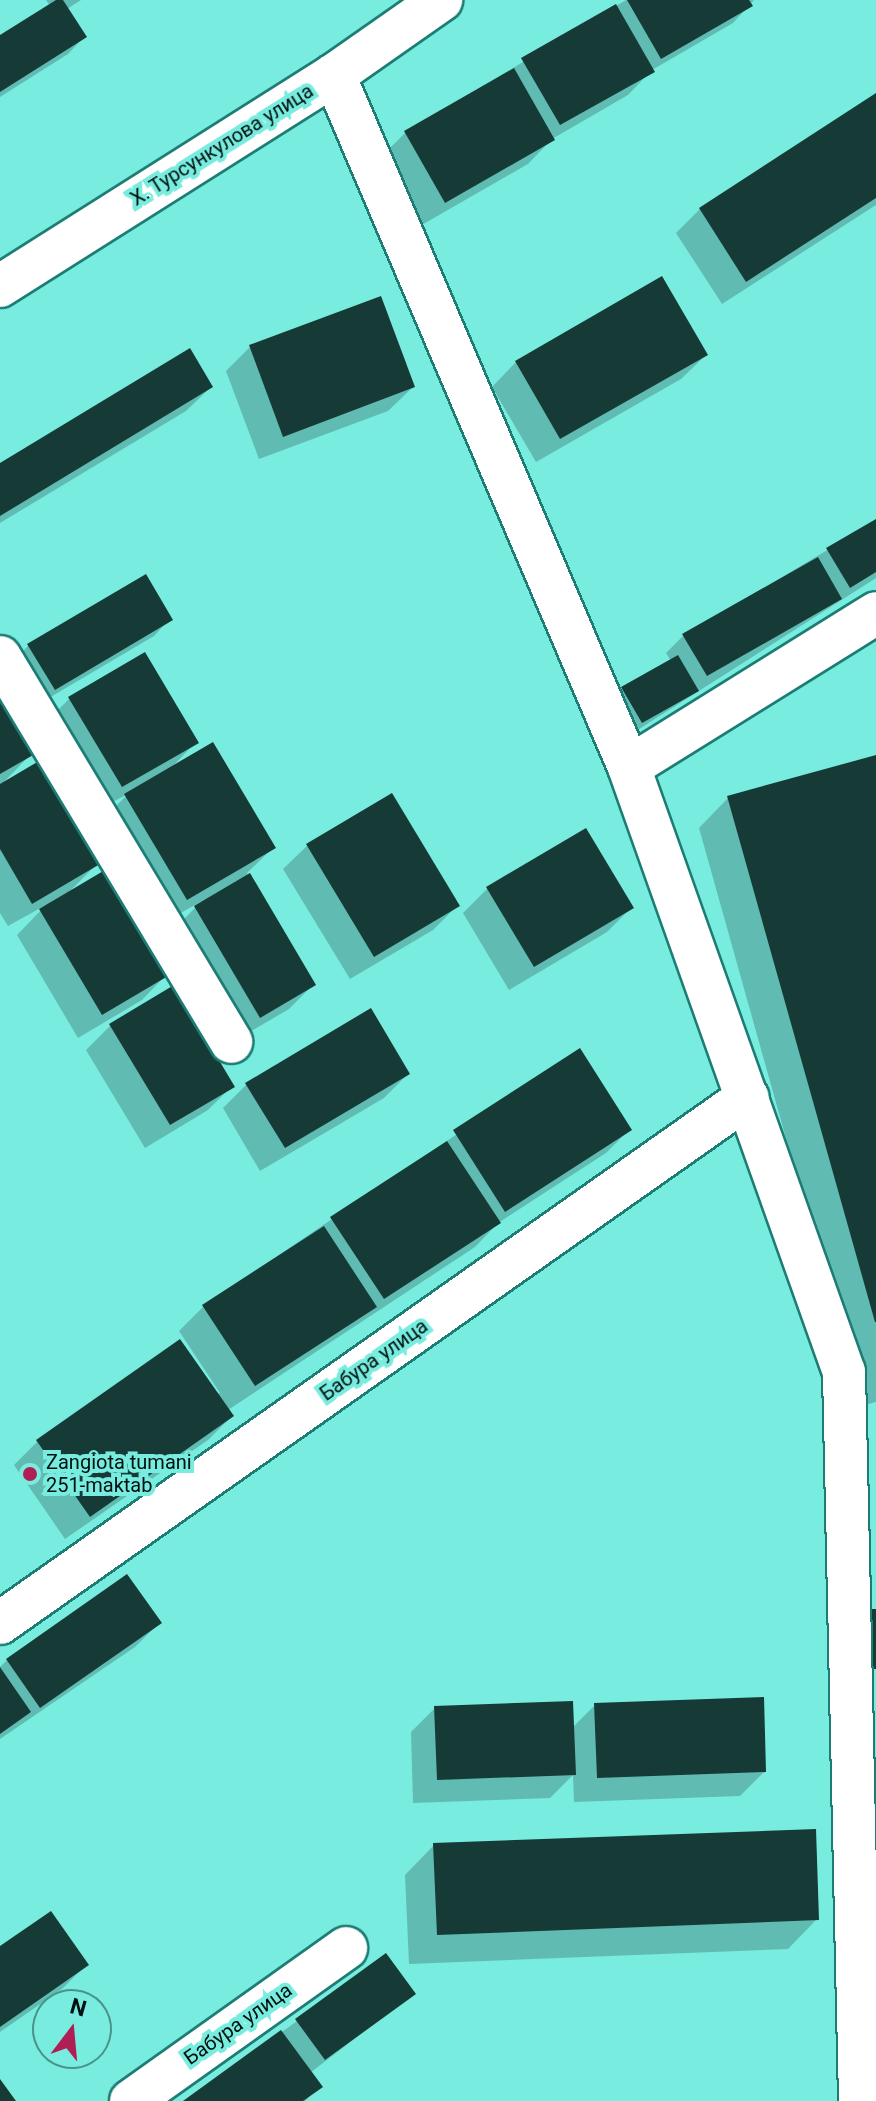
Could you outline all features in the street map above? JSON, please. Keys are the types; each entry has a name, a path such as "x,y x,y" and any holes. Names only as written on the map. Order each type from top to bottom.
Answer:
{"street":[{"name":"Х. Турсункулова улица","path":"0,286 334,75 441,0"},
{"path":"334,75 629,767 860,1412 860,2101"},
{"path":"629,767 876,613"},
{"path":"0,657 231,1042"},
{"name":"Бабура улица","path":"0,1623 748,1097"},
{"name":"Бабура улица","path":"131,2101 346,1948"}],"building":[{"path":"56,0 63,0 87,37 0,92 0,35"},
{"path":"627,0 749,0 753,6 661,59"},
{"path":"616,4 655,72 560,125 521,58"},
{"path":"514,68 555,140 445,203 404,131"},
{"path":"876,93 876,198 746,282 699,208"},
{"path":"662,276 708,355 560,439 515,361"},
{"path":"381,296 415,387 283,437 249,345"},
{"path":"190,348 213,387 0,516 0,463"},
{"path":"876,519 876,572 850,588 826,548"},
{"path":"818,557 842,599 707,676 682,634"},
{"path":"146,574 173,620 55,690 27,644"},
{"path":"145,652 199,743 122,787 68,697"},
{"path":"678,655 699,691 642,723 621,687"},
{"path":"0,695 35,754 0,774"},
{"path":"213,742 276,848 187,900 124,794"},
{"path":"876,755 876,1322 875,1322 727,796"},
{"path":"39,761 100,864 32,904 0,849 0,784"},
{"path":"392,793 460,906 374,957 306,844"},
{"path":"586,828 634,908 534,967 486,887"},
{"path":"105,870 168,976 102,1015 39,909"},
{"path":"250,873 316,985 260,1018 194,906"},
{"path":"174,985 235,1087 170,1125 109,1024"},
{"path":"371,1008 410,1074 285,1148 245,1083"},
{"path":"580,1048 632,1130 505,1212 453,1130"},
{"path":"447,1141 501,1223 384,1299 330,1217"},
{"path":"324,1226 377,1307 255,1386 202,1305"},
{"path":"180,1339 234,1416 90,1517 36,1440"},
{"path":"127,1574 162,1623 40,1708 6,1659"},
{"path":"871,1609 876,1609 876,1669 873,1669"},
{"path":"0,1667 31,1712 0,1734"},
{"path":"764,1697 766,1772 597,1778 594,1703"},
{"path":"573,1701 576,1775 437,1780 434,1706"},
{"path":"816,1829 819,1920 437,1935 433,1843"},
{"path":"51,1911 89,1965 55,1989 32,1989 32,2005 0,2027 0,1946"},
{"path":"386,1953 416,1994 325,2060 295,2019"},
{"path":"281,2030 323,2087 303,2101 183,2101"},
{"path":"0,2079 16,2101 0,2101"}],"place":[{"name":"Zangiota tumani 251-maktab","path":"30,1474"}]}
